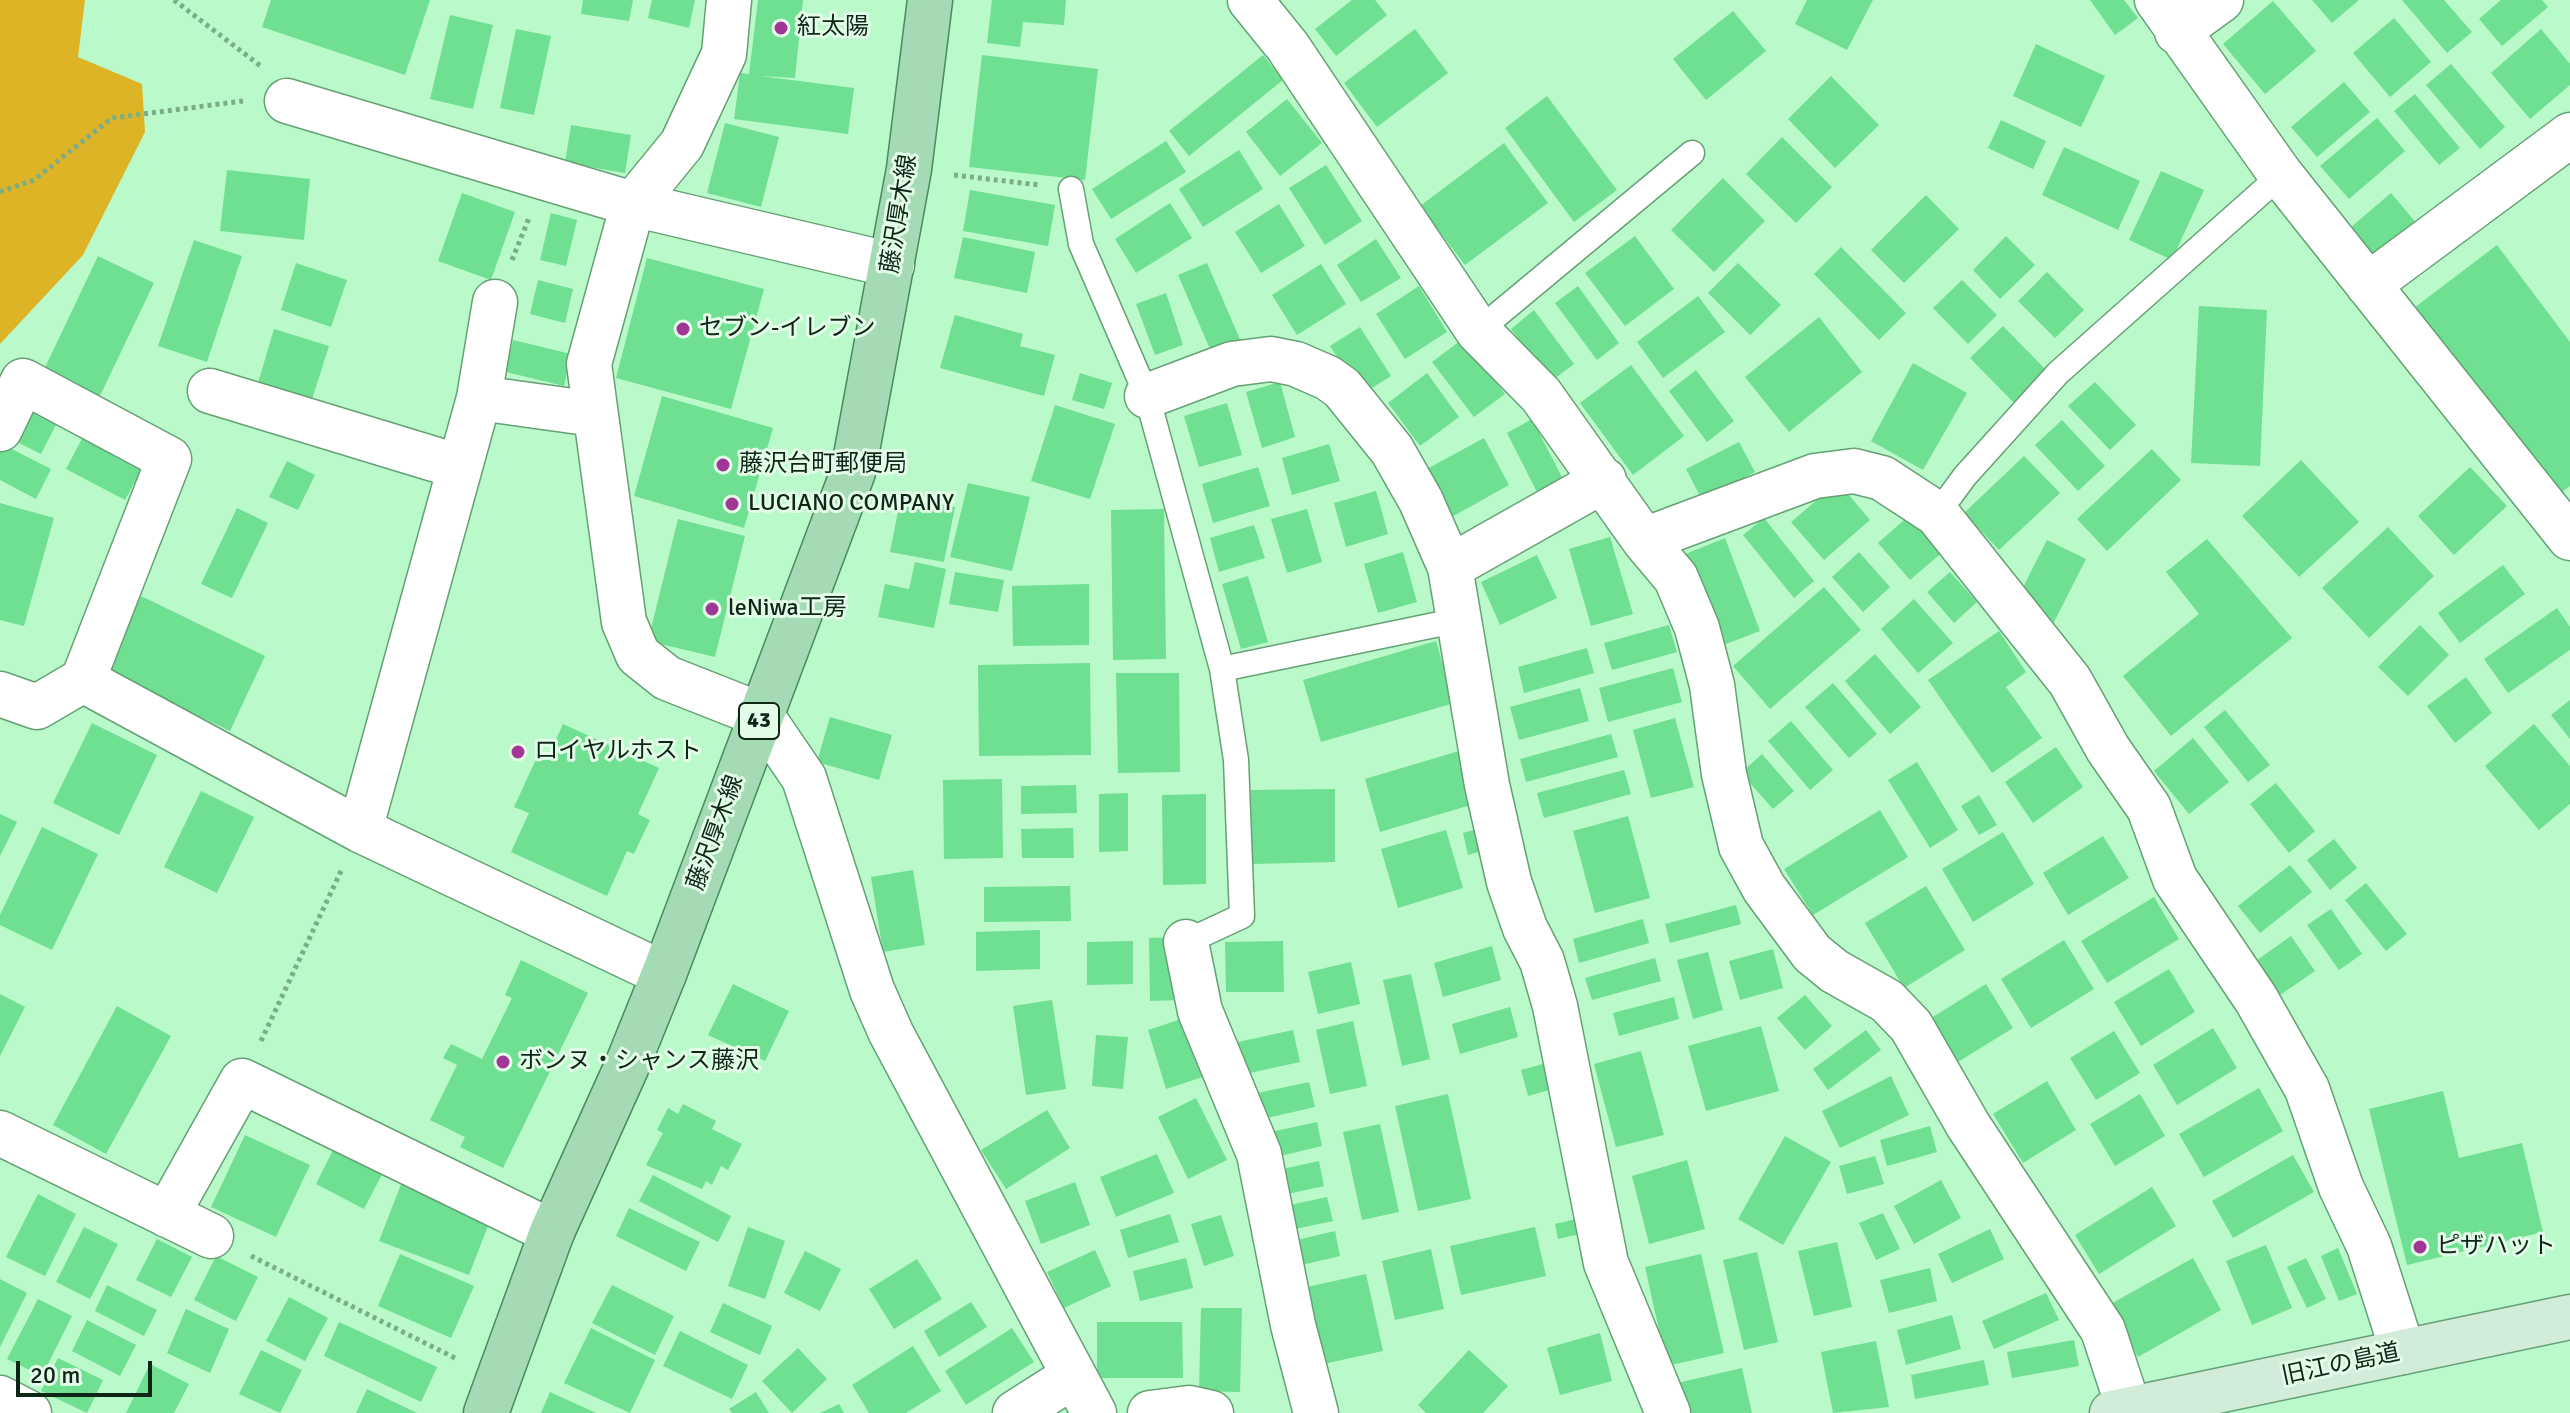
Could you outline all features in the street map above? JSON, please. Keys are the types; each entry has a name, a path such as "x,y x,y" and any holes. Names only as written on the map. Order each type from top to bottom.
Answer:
{"main road":[{"name":"藤沢厚木線","path":"493,1397 552,1232 626,1068 664,974 853,472 909,169 930,0"}],"street":[{"path":"729,0 724,54 682,144 633,204 589,364 624,622 638,655 667,678 761,715 804,778 872,990 891,1033 1094,1413"},
{"path":"1250,0 1288,47 1478,331 1541,395 1644,540 1676,578 1697,628 1712,685 1724,774 1741,846 1764,888 1812,953 1834,971 1887,1001 1911,1026 1999,1174 2103,1330 2120,1411"},
{"path":"2221,0 2167,16 2281,175 2570,538"},
{"path":"279,87 633,204 892,265"},
{"path":"2368,285 2570,135"},
{"path":"360,830 479,398 495,302"},
{"path":"1147,396 1232,364 1271,359 1328,378 1342,388 1392,450 1421,501 1450,567 1487,785 1509,882 1525,928 1542,961 1555,1006 1606,1263 1668,1413"},
{"path":"0,429 23,381 169,459 83,680 37,707 0,694"},
{"path":"210,391 460,467"},
{"path":"479,398 594,414"},
{"path":"1644,540 1815,476 1854,471 1882,478 1937,514 2070,681 2108,749 2149,808 2175,879 2256,999 2307,1089 2341,1187 2369,1246 2403,1352"},
{"path":"1450,567 1604,480"},
{"path":"83,680 360,830 664,974"},
{"path":"1186,942 1200,1011 1259,1154 1293,1325 1316,1413"},
{"path":"167,1215 242,1081 552,1232"},
{"path":"0,1133 211,1236"},
{"name":"旧江の島道","path":"2120,1411 2570,1317"},
{"path":"1015,1413 1073,1376"},
{"path":"0,1398 29,1413"},
{"path":"1150,1413 1189,1408 1211,1413"}],"lane":[{"path":"1478,331 1692,153"},
{"path":"1937,514 1965,476 2058,373 2281,175"},
{"path":"1071,189 1081,244 1147,396 1222,669 1236,760 1242,916 1186,942"},
{"path":"1222,669 1459,620"}],"path":[{"path":"0,192 34,180 112,118 277,97 279,87 174,0"},
{"path":"909,169 1071,189"},
{"path":"495,302 545,177"},
{"path":"242,1081 360,830"},
{"path":"211,1236 493,1397"}],"shaded area":[{"path":"0,0 85,0 78,57 142,84 145,132 83,255 0,344"}],"building":[{"path":"271,0 430,0 405,75 262,27"},
{"path":"583,0 633,0 629,21 581,14"},
{"path":"652,0 695,0 689,28 648,18"},
{"path":"758,0 803,0 795,78 760,76 854,88 848,134 734,119 740,73 749,74"},
{"path":"992,0 1066,0 1064,25 1023,22 1020,47 987,43"},
{"path":"1352,0 1375,0 1387,15 1336,56 1315,29"},
{"path":"1807,0 1873,0 1847,50 1795,24"},
{"path":"2090,0 2124,0 2138,18 2115,35"},
{"path":"2312,0 2359,0 2332,23"},
{"path":"2402,0 2444,0 2472,32 2447,53"},
{"path":"2501,0 2542,0 2548,7 2502,46 2479,19"},
{"path":"2273,1 2316,51 2265,94 2223,44"},
{"path":"1733,11 1766,51 1706,100 1673,59"},
{"path":"450,15 493,25 473,109 430,99"},
{"path":"2394,18 2431,62 2390,97 2353,53"},
{"path":"516,29 551,36 534,115 500,108"},
{"path":"1415,29 1448,73 1377,127 1344,83"},
{"path":"2541,29 2570,64 2570,85 2530,119 2491,73"},
{"path":"2036,44 2105,76 2081,127 2013,96"},
{"path":"982,55 1098,69 1085,180 969,167"},
{"path":"1263,55 1283,80 1189,156 1169,131"},
{"path":"2451,64 2505,127 2480,149 2426,85"},
{"path":"1831,76 1879,125 1835,168 1788,119"},
{"path":"2344,82 2370,112 2317,157 2291,127"},
{"path":"2415,94 2460,148 2439,165 2394,111"},
{"path":"1547,96 1617,190 1574,222 1505,128"},
{"path":"1287,99 1322,143 1280,176 1246,132"},
{"path":"2377,118 2405,151 2349,199 2320,166"},
{"path":"2001,120 2046,141 2033,169 1988,148"},
{"path":"725,123 779,137 761,207 707,193"},
{"path":"571,125 631,135 625,173 565,163"},
{"path":"1782,137 1832,187 1796,223 1746,174"},
{"path":"1166,141 1186,172 1111,219 1092,189"},
{"path":"1504,143 1548,203 1465,265 1420,206"},
{"path":"2064,147 2140,181 2118,230 2042,195"},
{"path":"1239,150 1263,189 1203,227 1179,189"},
{"path":"1326,165 1362,221 1325,245 1289,188"},
{"path":"227,170 310,179 304,240 220,231"},
{"path":"2161,171 2204,190 2172,260 2129,240"},
{"path":"1723,178 1765,221 1714,272 1671,230"},
{"path":"970,190 1055,205 1048,246 963,231"},
{"path":"462,193 515,212 491,280 438,261"},
{"path":"2391,193 2417,224 2371,265 2344,233"},
{"path":"1926,195 1959,229 1904,283 1871,250"},
{"path":"1170,203 1192,238 1136,273 1115,239"},
{"path":"1279,204 1305,246 1261,273 1235,232"},
{"path":"551,213 577,220 566,266 540,260"},
{"path":"1635,236 1674,289 1625,326 1585,273"},
{"path":"2006,236 2035,265 2000,299 1973,270"},
{"path":"963,237 1035,252 1027,293 954,278"},
{"path":"1376,239 1401,278 1361,302 1337,265"},
{"path":"194,240 242,256 207,362 158,346"},
{"path":"2497,245 2570,342 2570,486 2551,500 2410,311"},
{"path":"1841,247 1906,313 1879,340 1814,274"},
{"path":"98,256 154,283 97,402 41,376"},
{"path":"647,258 764,289 731,409 616,378"},
{"path":"296,263 347,280 331,327 281,310"},
{"path":"1207,263 1242,344 1213,356 1178,275"},
{"path":"1738,263 1781,305 1750,335 1708,293"},
{"path":"1321,264 1346,304 1297,335 1272,295"},
{"path":"2047,272 2084,310 2055,338 2018,301"},
{"path":"538,280 573,289 565,323 530,314"},
{"path":"1962,280 1997,315 1968,344 1933,308"},
{"path":"1419,286 1447,332 1405,359 1376,314"},
{"path":"1578,286 1619,343 1597,360 1555,303"},
{"path":"1166,293 1183,345 1155,355 1136,304"},
{"path":"1698,296 1725,332 1663,378 1637,342"},
{"path":"2199,306 2267,310 2260,466 2191,463"},
{"path":"1534,310 1574,364 1550,382 1511,329"},
{"path":"955,315 1023,334 1020,346 1055,355 1044,396 940,368"},
{"path":"1819,317 1862,372 1789,432 1745,377"},
{"path":"2003,326 2047,371 2015,404 1970,358"},
{"path":"1360,327 1391,376 1361,395 1330,346"},
{"path":"274,329 329,346 312,399 258,383"},
{"path":"1464,338 1505,394 1474,417 1432,362"},
{"path":"513,340 571,354 564,386 506,372"},
{"path":"1913,363 1967,393 1923,470 1871,441"},
{"path":"1631,365 1684,436 1633,475 1580,403"},
{"path":"1696,370 1734,421 1707,442 1669,391"},
{"path":"1080,373 1112,383 1104,409 1072,400"},
{"path":"1427,373 1459,417 1420,446 1388,403"},
{"path":"1280,382 1295,437 1262,448 1246,392"},
{"path":"2095,382 2136,425 2110,450 2068,406"},
{"path":"662,396 773,428 744,528 634,496"},
{"path":"29,402 60,417 41,454 11,439"},
{"path":"1227,403 1242,455 1199,467 1184,416"},
{"path":"1055,405 1115,424 1090,499 1031,481"},
{"path":"1532,419 1564,481 1538,494 1507,433"},
{"path":"2062,420 2105,466 2078,491 2035,445"},
{"path":"88,427 147,459 125,500 66,469"},
{"path":"1484,438 1509,485 1450,518 1425,470"},
{"path":"1739,442 1755,472 1702,500 1686,469"},
{"path":"0,443 51,469 36,499 0,480"},
{"path":"1329,444 1340,481 1292,495 1282,458"},
{"path":"2152,449 2181,480 2107,551 2077,519"},
{"path":"2024,456 2060,493 1999,550 1964,513"},
{"path":"2301,460 2359,522 2299,577 2242,516"},
{"path":"287,461 315,475 298,510 269,497"},
{"path":"1258,467 1270,506 1213,523 1202,484"},
{"path":"2470,467 2507,506 2454,555 2418,516"},
{"path":"1838,482 1870,520 1824,560 1791,522"},
{"path":"968,483 1030,497 1012,571 950,557"},
{"path":"1376,491 1388,534 1346,547 1334,503"},
{"path":"901,496 955,507 944,562 890,552"},
{"path":"0,503 54,518 24,626 0,620"},
{"path":"237,508 268,523 232,598 201,584"},
{"path":"1164,509 1166,659 1113,660 1111,510"},
{"path":"1307,509 1322,562 1287,573 1271,519"},
{"path":"1913,512 1945,550 1910,580 1878,543"},
{"path":"1764,518 1814,581 1794,598 1743,535"},
{"path":"678,519 745,536 715,657 648,641"},
{"path":"1254,525 1265,558 1219,572 1210,538"},
{"path":"2388,527 2434,576 2369,638 2322,588"},
{"path":"1610,537 1633,614 1591,626 1569,549"},
{"path":"1725,538 1760,631 1718,647 1683,555"},
{"path":"2207,539 2292,638 2171,736 2123,676 2199,614 2166,572"},
{"path":"2047,540 2086,559 2053,624 2014,605"},
{"path":"1403,552 1417,602 1378,613 1364,564"},
{"path":"1859,552 1890,587 1863,612 1832,577"},
{"path":"1537,555 1557,598 1500,625 1481,582"},
{"path":"915,562 946,569 934,628 878,617 885,584 909,589"},
{"path":"2503,565 2525,594 2460,643 2438,613"},
{"path":"955,572 1004,580 998,612 949,604"},
{"path":"1950,572 1977,602 1954,623 1927,592"},
{"path":"1248,576 1268,642 1241,649 1222,584"},
{"path":"1089,584 1089,645 1013,646 1012,586"},
{"path":"1824,587 1861,630 1770,709 1733,666"},
{"path":"141,596 265,656 230,731 105,671"},
{"path":"1914,599 1953,643 1918,673 1881,629"},
{"path":"2557,608 2570,627 2570,650 2508,693 2484,659"},
{"path":"1669,625 1677,652 1612,670 1604,643"},
{"path":"2420,625 2449,655 2408,696 2378,667"},
{"path":"1999,631 2026,672 2006,687 2042,738 1992,773 1928,680"},
{"path":"1436,641 1454,703 1321,742 1303,680"},
{"path":"1587,648 1594,673 1524,693 1518,667"},
{"path":"1875,654 1921,707 1890,734 1845,681"},
{"path":"1090,663 1091,755 979,756 978,665"},
{"path":"1673,668 1682,702 1608,722 1599,688"},
{"path":"1116,673 1179,673 1180,772 1118,773"},
{"path":"2466,677 2492,713 2455,743 2427,706"},
{"path":"1833,683 1877,734 1849,758 1805,707"},
{"path":"1580,688 1589,721 1519,740 1510,707"},
{"path":"2570,700 2570,739 2551,715"},
{"path":"2225,710 2270,765 2248,782 2204,727"},
{"path":"830,717 892,735 879,780 817,762"},
{"path":"1675,718 1694,787 1651,798 1633,730"},
{"path":"1791,721 1833,770 1810,790 1768,741"},
{"path":"92,723 157,755 119,835 53,803"},
{"path":"563,724 659,768 638,814 650,820 634,854 627,851 607,896 511,852 529,813 514,807 538,755 547,759"},
{"path":"2534,724 2570,766 2570,804 2539,830 2485,766"},
{"path":"1611,734 1618,757 1526,782 1520,759"},
{"path":"2193,738 2229,782 2189,814 2154,771"},
{"path":"2056,747 2083,787 2033,823 2005,782"},
{"path":"1459,751 1474,804 1380,832 1365,779"},
{"path":"1762,754 1794,791 1773,809 1741,773"},
{"path":"1917,762 1958,830 1930,848 1888,780"},
{"path":"1624,770 1631,794 1544,818 1537,793"},
{"path":"1002,779 1003,858 944,859 943,780"},
{"path":"2276,783 2315,831 2289,853 2250,804"},
{"path":"1076,785 1077,813 1021,814 1021,786"},
{"path":"1335,789 1335,862 1252,864 1251,790"},
{"path":"201,791 254,817 217,893 164,867"},
{"path":"1128,793 1128,851 1099,852 1099,794"},
{"path":"1206,794 1206,884 1163,885 1162,795"},
{"path":"1979,795 1997,825 1979,835 1961,806"},
{"path":"1880,810 1908,857 1813,915 1784,869"},
{"path":"0,814 17,822 0,856"},
{"path":"1628,816 1650,898 1595,913 1573,831"},
{"path":"42,827 98,854 52,950 0,925 0,915"},
{"path":"1483,827 1489,849 1468,855 1463,833"},
{"path":"1073,828 1074,858 1022,858 1021,829"},
{"path":"1446,830 1463,888 1398,908 1381,849"},
{"path":"2003,832 2034,884 1973,922 1942,869"},
{"path":"2103,836 2129,878 2068,915 2043,873"},
{"path":"2334,839 2357,868 2330,890 2307,860"},
{"path":"2290,865 2312,892 2260,933 2238,906"},
{"path":"913,870 925,945 883,952 871,877"},
{"path":"2366,883 2407,934 2386,951 2345,900"},
{"path":"1070,886 1071,921 984,922 984,887"},
{"path":"1926,886 1965,950 1904,988 1865,923"},
{"path":"2154,897 2179,939 2107,983 2081,941"},
{"path":"1736,905 1741,924 1670,943 1665,924"},
{"path":"2331,909 2362,954 2339,970 2307,925"},
{"path":"1643,919 1649,943 1579,963 1573,939"},
{"path":"1040,930 1040,969 976,971 976,932"},
{"path":"2291,936 2315,971 2267,1004 2243,970"},
{"path":"1180,937 1181,1000 1150,1001 1149,938"},
{"path":"2064,940 2094,989 2031,1028 2001,979"},
{"path":"1133,941 1133,984 1087,985 1087,942"},
{"path":"1283,941 1284,992 1226,992 1225,942"},
{"path":"1492,946 1501,980 1443,997 1434,963"},
{"path":"1773,949 1783,988 1740,1000 1729,961"},
{"path":"1708,952 1723,1010 1693,1019 1677,960"},
{"path":"1655,958 1661,981 1592,1000 1585,978"},
{"name":"ボンヌ・シャンス藤沢","path":"521,960 588,993 503,1168 460,1147 465,1137 430,1120 457,1065 443,1058 451,1044 482,1059 512,998 505,995"},
{"path":"1351,962 1360,1004 1318,1014 1308,972"},
{"path":"2169,969 2195,1012 2141,1046 2114,1002"},
{"path":"1411,974 1430,1059 1402,1066 1383,980"},
{"path":"733,984 789,1011 765,1061 708,1035"},
{"path":"1986,984 2013,1028 1958,1062 1931,1018"},
{"path":"0,994 25,1007 0,1056"},
{"path":"1805,995 1832,1026 1805,1050 1777,1018"},
{"path":"1674,997 1679,1019 1619,1036 1613,1013"},
{"path":"1052,1000 1066,1089 1026,1095 1013,1006"},
{"path":"117,1006 171,1036 106,1154 53,1125"},
{"path":"1510,1007 1518,1037 1460,1054 1452,1024"},
{"path":"1187,1017 1206,1076 1166,1089 1148,1030"},
{"path":"1353,1021 1367,1086 1330,1094 1316,1030"},
{"path":"1761,1026 1779,1091 1706,1111 1688,1046"},
{"path":"2213,1028 2237,1068 2177,1105 2153,1065"},
{"path":"1293,1030 1300,1062 1245,1074 1238,1042"},
{"path":"1866,1030 1881,1050 1828,1090 1813,1069"},
{"path":"2114,1031 2140,1073 2096,1100 2070,1058"},
{"path":"1096,1035 1128,1037 1123,1089 1092,1086"},
{"path":"1641,1051 1664,1135 1616,1147 1594,1064"},
{"path":"1546,1063 1553,1089 1528,1096 1521,1070"},
{"path":"1891,1076 1909,1115 1840,1148 1822,1111"},
{"path":"2047,1081 2076,1130 2023,1163 1993,1114"},
{"path":"1309,1082 1315,1107 1258,1120 1253,1094"},
{"path":"2259,1088 2283,1131 2204,1177 2179,1134"},
{"path":"2443,1091 2459,1158 2522,1143 2543,1232 2407,1265 2369,1109"},
{"path":"1448,1094 1471,1199 1418,1211 1395,1106"},
{"path":"2140,1094 2165,1136 2115,1166 2090,1124"},
{"path":"1196,1098 1227,1160 1188,1179 1158,1117"},
{"path":"683,1104 716,1121 712,1129 742,1144 728,1170 721,1166 712,1185 706,1181 702,1189 646,1165 663,1133 657,1130 668,1108 678,1114"},
{"path":"1047,1110 1070,1148 1006,1189 981,1150"},
{"path":"1317,1122 1322,1146 1272,1158 1266,1133"},
{"path":"1380,1124 1399,1212 1362,1220 1343,1132"},
{"path":"1930,1126 1937,1152 1887,1166 1880,1140"},
{"path":"245,1135 310,1165 276,1237 211,1207"},
{"path":"340,1136 389,1161 364,1209 316,1184"},
{"path":"1785,1136 1831,1162 1783,1245 1738,1219"},
{"path":"1157,1154 1174,1193 1116,1217 1100,1177"},
{"path":"2293,1155 2314,1192 2233,1238 2212,1201"},
{"path":"1875,1156 1884,1184 1847,1194 1839,1166"},
{"path":"1687,1160 1705,1229 1649,1244 1632,1176"},
{"path":"1319,1161 1324,1186 1274,1197 1269,1172"},
{"path":"653,1175 731,1216 718,1242 639,1201"},
{"path":"403,1179 493,1213 469,1275 379,1241"},
{"path":"1941,1180 1961,1218 1914,1244 1894,1206"},
{"path":"1075,1182 1090,1225 1041,1244 1025,1201"},
{"path":"2152,1187 2176,1226 2099,1274 2075,1235"},
{"path":"38,1194 76,1214 45,1276 6,1257"},
{"path":"1327,1197 1333,1221 1281,1232 1276,1208"},
{"path":"629,1208 700,1242 686,1271 616,1236"},
{"path":"1883,1213 1900,1249 1876,1260 1859,1223"},
{"path":"1170,1214 1179,1242 1128,1258 1120,1230"},
{"path":"1221,1215 1234,1256 1204,1266 1191,1224"},
{"path":"1585,1217 1588,1232 1558,1239 1555,1224"},
{"path":"84,1227 118,1244 90,1299 56,1282"},
{"path":"748,1227 785,1241 765,1299 728,1286"},
{"path":"1535,1227 1546,1276 1461,1295 1450,1246"},
{"path":"1990,1229 2004,1259 1952,1283 1938,1254"},
{"path":"1335,1231 1340,1256 1289,1268 1284,1243"},
{"path":"157,1239 192,1257 171,1297 136,1280"},
{"path":"1837,1242 1852,1307 1814,1316 1798,1251"},
{"path":"2266,1245 2292,1308 2252,1325 2226,1261"},
{"path":"2338,1248 2357,1294 2339,1301 2321,1256"},
{"path":"1431,1249 1444,1309 1395,1320 1382,1261"},
{"path":"1095,1250 1111,1286 1064,1308 1047,1272"},
{"path":"805,1251 841,1269 820,1311 784,1293"},
{"path":"1757,1252 1778,1342 1744,1350 1723,1260"},
{"path":"400,1254 474,1286 451,1338 378,1306"},
{"path":"1701,1254 1724,1353 1667,1366 1645,1267"},
{"path":"216,1256 258,1277 236,1321 194,1300"},
{"path":"1186,1258 1193,1288 1140,1301 1133,1271"},
{"path":"2193,1258 2221,1310 2138,1357 2109,1305"},
{"path":"2306,1258 2326,1299 2307,1308 2287,1267"},
{"path":"917,1259 942,1299 894,1329 869,1289"},
{"path":"1930,1268 1937,1301 1889,1313 1880,1280"},
{"path":"1366,1274 1383,1351 1314,1366 1298,1289"},
{"path":"0,1279 27,1293 0,1347"},
{"path":"107,1285 157,1310 144,1336 95,1311"},
{"path":"612,1285 674,1316 655,1355 592,1323"},
{"path":"2046,1293 2059,1320 1994,1349 1982,1321"},
{"path":"289,1297 328,1318 305,1361 266,1341"},
{"path":"38,1299 72,1316 42,1376 7,1359"},
{"path":"971,1302 987,1327 939,1357 924,1331"},
{"path":"723,1303 772,1326 760,1355 710,1332"},
{"path":"1201,1308 1242,1308 1240,1392 1199,1391"},
{"path":"186,1309 229,1329 210,1373 167,1353"},
{"path":"1952,1315 1961,1349 1906,1365 1897,1330"},
{"path":"87,1320 136,1345 120,1376 72,1351"},
{"path":"339,1322 437,1367 421,1402 324,1356"},
{"path":"1097,1322 1182,1322 1183,1378 1097,1378"},
{"path":"591,1328 655,1360 630,1413 564,1383"},
{"path":"1012,1328 1034,1362 966,1405 945,1371"},
{"path":"680,1331 748,1365 732,1399 663,1366"},
{"path":"1600,1333 1612,1381 1560,1395 1547,1348"},
{"path":"2074,1340 2079,1366 2012,1378 2007,1352"},
{"path":"1876,1341 1889,1407 1833,1413 1821,1352"},
{"path":"913,1346 941,1391 906,1413 869,1413 852,1385"},
{"path":"798,1348 827,1379 792,1413 762,1381"},
{"path":"261,1350 302,1370 280,1413 239,1394"},
{"path":"1469,1350 1508,1386 1483,1413 1426,1413 1418,1405"},
{"path":"58,1358 103,1380 87,1413 41,1391"},
{"path":"1984,1360 1989,1385 1915,1399 1911,1375"},
{"path":"150,1364 189,1384 174,1413 126,1413"},
{"path":"1742,1368 1752,1413 1679,1413 1673,1384"},
{"path":"367,1389 417,1413 356,1413"},
{"path":"550,1392 596,1413 541,1413"},
{"path":"756,1392 769,1413 732,1413 729,1409"},
{"path":"839,1404 844,1413 820,1413"}],"place":[{"name":"紅太陽","path":"781,28"},
{"name":"セブン-イレブン","path":"683,329"},
{"name":"藤沢台町郵便局","path":"723,465"},
{"name":"LUCIANO COMPANY","path":"732,504"},
{"name":"leNiwa工房","path":"712,609"},
{"name":"ロイヤルホスト","path":"518,752"},
{"name":"ボンヌ・シャンス藤沢","path":"503,1062"},
{"name":"ピザハット","path":"2420,1247"}]}
